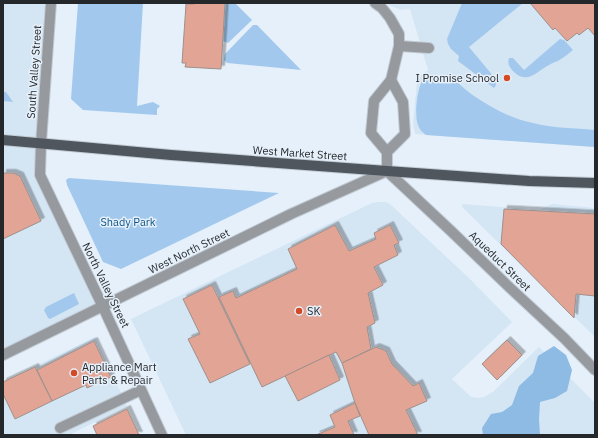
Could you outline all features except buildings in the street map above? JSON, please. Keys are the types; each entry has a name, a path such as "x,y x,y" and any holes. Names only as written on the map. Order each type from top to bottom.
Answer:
{"main road":[{"name":"West Market Street","path":"3,140 171,155 387,171 529,181 595,183"}],"street":[{"name":"South Valley Street","path":"41,143 51,3"},
{"path":"374,3 382,8 390,18 399,34 399,46 391,80 374,101 371,134 387,152 387,171"},
{"path":"399,46 429,48"},
{"path":"387,152 405,134 403,102 391,80"},
{"name":"North Valley Street","path":"41,143 40,176 103,306 162,435"},
{"name":"West North Street","path":"3,355 291,214 387,171"},
{"name":"Aqueduct Street","path":"387,171 564,338 595,370"},
{"path":"60,428 141,390"}],"shaded area":[{"path":"3,3 51,3 40,175 103,307 3,355"},
{"name":"I Promise School","path":"386,3 595,3 595,147 415,134 413,124 417,82 422,74 428,70 410,9 401,10"},
{"path":"386,202 390,204 471,280 512,322 452,379 471,397 484,397 493,392 539,347 595,403 595,435 186,435 131,319 372,203"},
{"path":"462,204 539,210 552,204 595,208 595,337 462,207"},
{"path":"95,337 127,406 71,435 3,435 3,382"},
{"path":"554,346 566,355 572,370 567,391 555,398 540,402 540,435 483,435 482,428 491,414 502,412 512,405 519,386 533,373 538,356"}],"green space":[{"path":"78,3 143,3 137,106 153,102 160,106 157,109 157,115 83,110 71,99"},
{"path":"225,3 235,3 252,20 228,43 223,41"},
{"path":"462,3 523,3 469,47 495,78 496,85 494,88 458,61 459,56 448,44 447,39"},
{"path":"253,25 257,25 301,70 227,63 224,60 225,54"},
{"path":"560,39 564,40 573,50 558,61 532,76 519,76 510,67 508,62 509,58 513,58 524,70"},
{"path":"448,74 467,91 495,109 517,119 548,126 595,130 595,147 426,135 418,126 416,115 420,86 425,77 429,75 443,78"},
{"path":"3,92 6,92 13,102 3,101"},
{"name":"Shady Park","path":"69,178 279,193 121,269 103,262 67,185 66,180"},
{"path":"74,293 79,304 50,319 48,318 44,310 46,307"}],"place":[{"name":"I Promise School","path":"507,78"},
{"name":"SK","path":"299,311"},
{"name":"Appliance Mart Parts & Repair","path":"74,373"}]}
